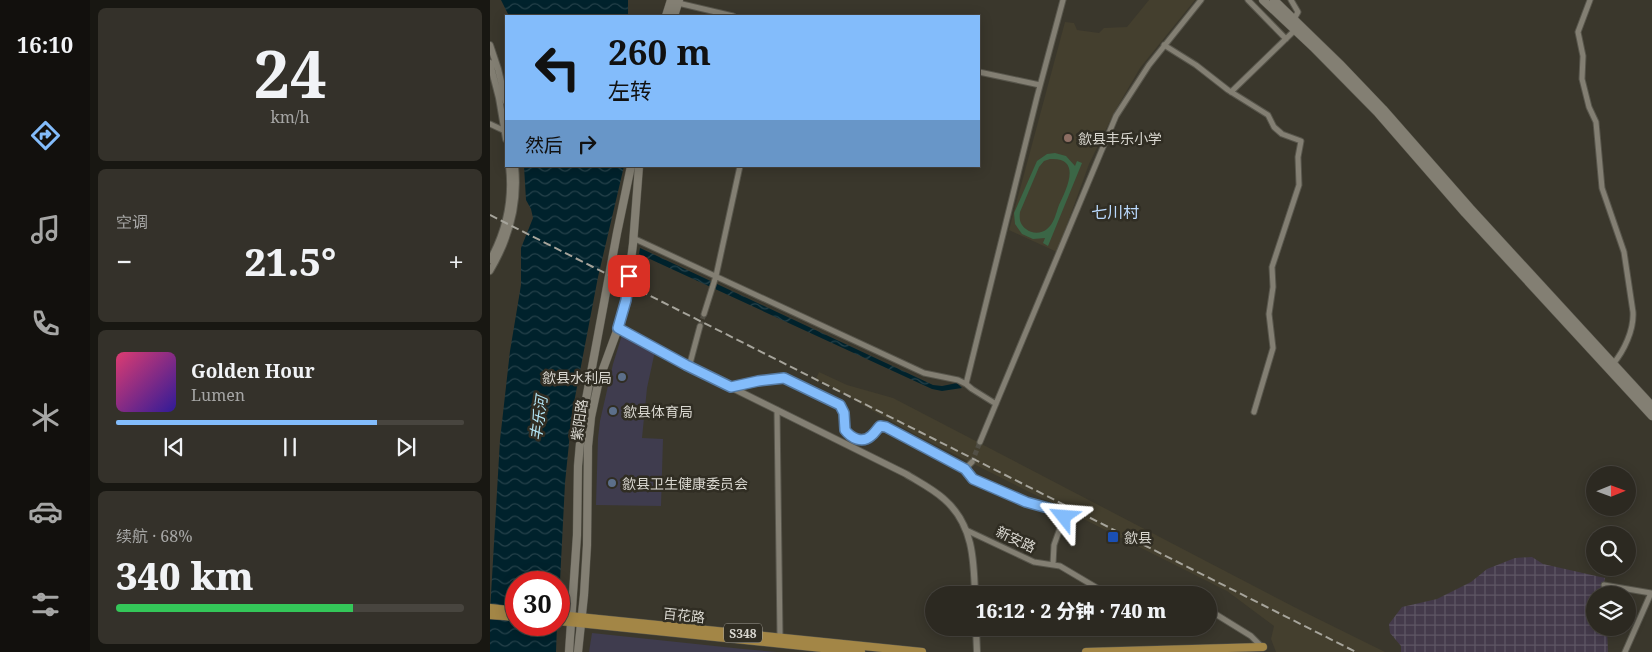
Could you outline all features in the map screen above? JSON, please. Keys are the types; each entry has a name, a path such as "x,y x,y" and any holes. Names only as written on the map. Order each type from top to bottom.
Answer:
{"main road":[{"path":"1263,0 1296,30 1388,125 1472,220 1652,416"},
{"path":"1274,0 1383,108 1477,215 1652,406"},
{"path":"667,15 676,1"},
{"path":"674,15 676,1"},
{"name":"紫阳路","path":"569,571 582,421 631,167"},
{"name":"紫阳路","path":"578,652 587,545 588,446 591,417 599,380 626,300 634,238 639,167"},
{"path":"490,608 505,610"},
{"path":"490,615 505,616"},
{"name":"百花路","path":"570,619 780,637 922,652"},
{"name":"百花路","path":"582,620 861,652"},
{"name":"紫阳路","path":"568,636 570,652"},
{"path":"1086,652 1264,650"}],"street":[{"path":"966,384 1063,0"},
{"path":"980,442 1110,129 1129,93 1164,45 1201,0"},
{"path":"1248,0 1286,39"},
{"path":"1290,0 1298,12 1294,19"},
{"path":"1590,0 1578,32 1583,56 1582,79 1596,122 1602,188 1624,252 1634,312 1626,343 1613,364"},
{"path":"676,1 729,15"},
{"path":"1232,92 1296,30"},
{"path":"490,45 505,98"},
{"path":"1164,45 1268,115 1274,127 1282,134 1301,141 1298,157 1299,185 1272,267 1274,284 1269,314 1273,348 1254,412"},
{"path":"490,63 505,132"},
{"path":"980,72 1040,85"},
{"path":"490,124 505,132"},
{"path":"490,260 500,239 506,219 510,190 509,167"},
{"path":"490,271 505,242 512,220 516,191 515,167"},
{"path":"704,314 712,291 740,167"},
{"path":"634,238 715,278 924,373 958,380 996,404"},
{"path":"689,366 700,326"},
{"path":"618,328 689,366 906,474 937,494 953,508 966,530 973,553 975,586"},
{"path":"731,387 778,378 789,380 840,405 844,413 845,430 856,439 869,438 880,426 886,427 965,469 973,479 1026,502 1048,507 1063,514 1063,520 1054,545 1053,564"},
{"path":"777,410 780,637"},
{"path":"965,469 972,462"},
{"name":"新安路","path":"966,530 1034,562 1053,564 1063,568 1094,586"},
{"path":"1604,585 1651,593 1625,652"},
{"path":"1217,615 1251,636 1264,650"},
{"path":"976,636 977,652"}],"shaded area":[{"name":"歙县丰乐小学","path":"1149,0 1195,0 1140,68 1115,111 1089,164 1057,252 1009,230 1065,22 1074,23 1077,30 1099,33 1104,28 1127,27"},
{"path":"622,335 655,351 647,388 642,438 663,439 661,506 596,505 600,421 613,364"},
{"path":"819,372 847,385 893,398 1298,609 1385,652 1276,652 1271,639 1274,626 1227,591 918,436 816,379"},
{"path":"1532,557 1543,564 1586,574 1586,576 1605,578 1603,586 1586,586 1586,636 1607,636 1608,652 1401,652 1401,646 1390,633 1389,624 1402,607 1437,599 1471,582 1487,569 1515,558"},
{"path":"592,633 743,649 777,652 589,652"}],"green space":[{"path":"1055,153 1066,156 1075,166 1077,161 1082,163 1048,246 1043,243 1045,238 1033,239 1022,234 1015,224 1014,213 1037,161 1047,154","holes":["1050,159 1066,163 1070,176 1054,218 1045,231 1039,233 1028,231 1021,224 1020,212 1039,167 1044,161"]}],"water":[{"path":"501,0 628,0 628,15 508,15"},
{"name":"丰乐河","path":"524,167 624,167 598,277 572,413 565,483 561,571 505,571 505,636 557,636 556,652 490,652 490,612 500,440 510,351 521,285 521,248 533,218 526,200"},
{"path":"640,248 933,385 942,386 957,383 962,388 942,391 932,389 639,254"}],"tunnel":[{"path":"700,326 704,314"},
{"path":"972,462 980,442"}],"railway":[{"path":"490,215 1356,652"}],"place":[{"name":"歙县丰乐小学","path":"1068,138"},
{"name":"歙县水利局","path":"622,377"},
{"name":"歙县体育局","path":"613,411"},
{"name":"歙县卫生健康委员会","path":"612,483"},
{"name":"歙县","path":"1113,537"}],"district":[{"name":"七川村","path":"1115,212"}],"route":[{"path":"629,276 624,310 618,328 731,387 778,378 789,380 840,405 844,413 846,432 858,440 869,438 880,426 886,427 965,469 973,479 1026,502 1059,511 1064,517"}]}
